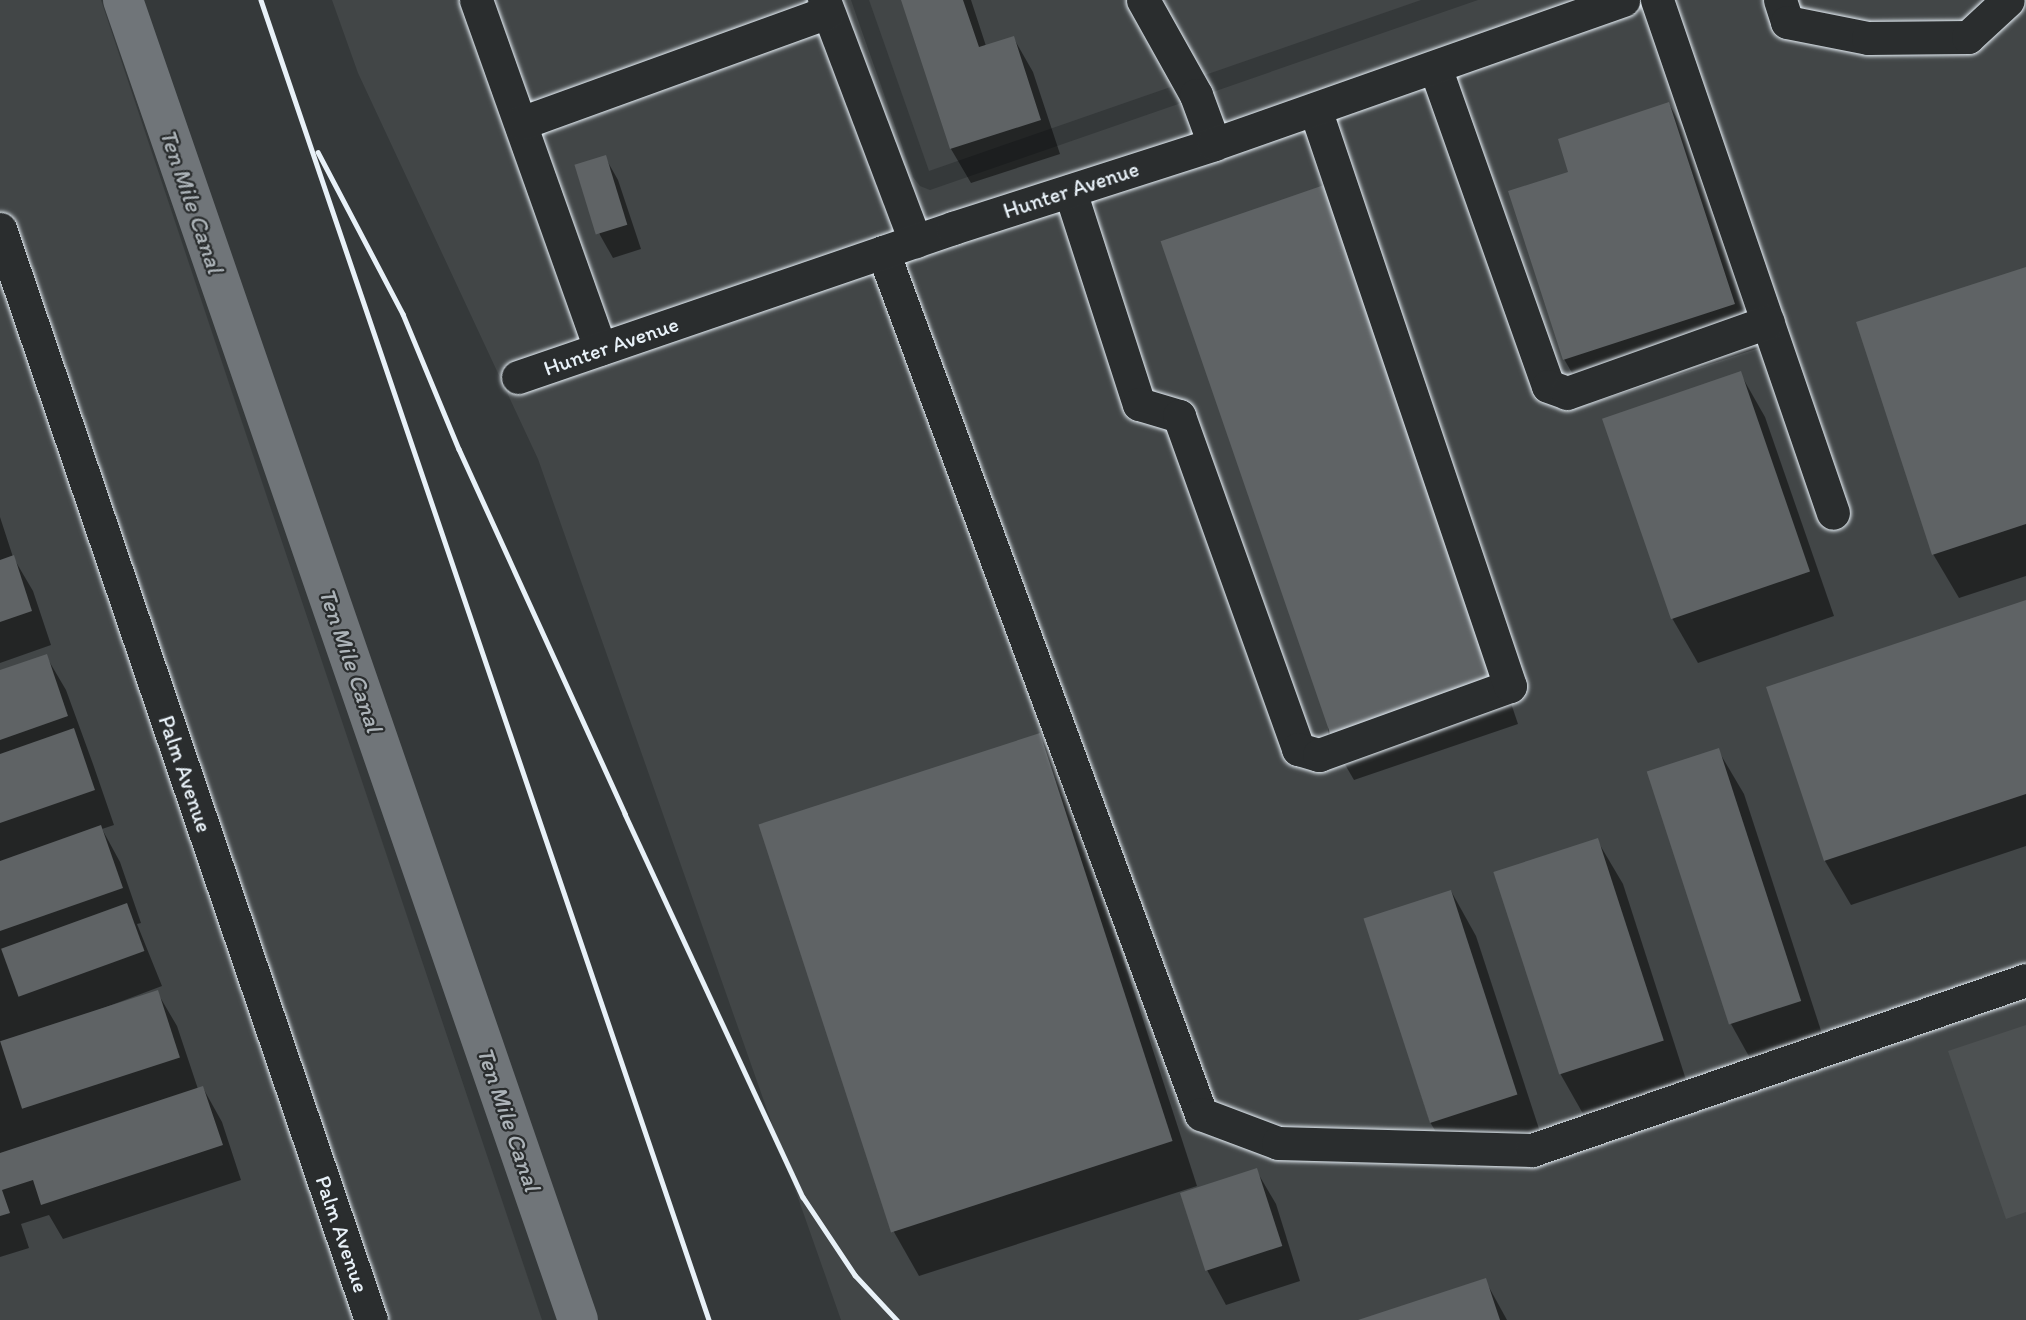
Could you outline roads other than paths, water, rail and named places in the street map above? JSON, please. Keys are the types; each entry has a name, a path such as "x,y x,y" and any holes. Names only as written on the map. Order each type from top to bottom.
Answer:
{"street":[{"path":"476,0 600,349"},
{"path":"1143,0 1196,95 1214,144"},
{"name":"Hunter Avenue","path":"518,377 915,241 1214,144 1623,0"},
{"path":"1657,0 1833,513"},
{"path":"1780,0 1787,22 1868,38 1968,37 2008,0"},
{"path":"521,123 826,6 915,241"},
{"path":"1435,67 1548,386 1567,393 1768,322"},
{"path":"1070,191 1139,404 1179,416 1298,749 1319,755 1510,686 1315,109"},
{"name":"Palm Avenue","path":"0,229 371,1320"},
{"path":"883,252 1201,1114 1278,1143 1532,1150 2026,980"}],"waterway":[{"name":"Ten Mile Canal","path":"123,0 578,1320"}],"railway":[{"path":"261,0 709,1320"},
{"path":"318,152 403,314 459,449 803,1197 855,1275 897,1320"}]}
